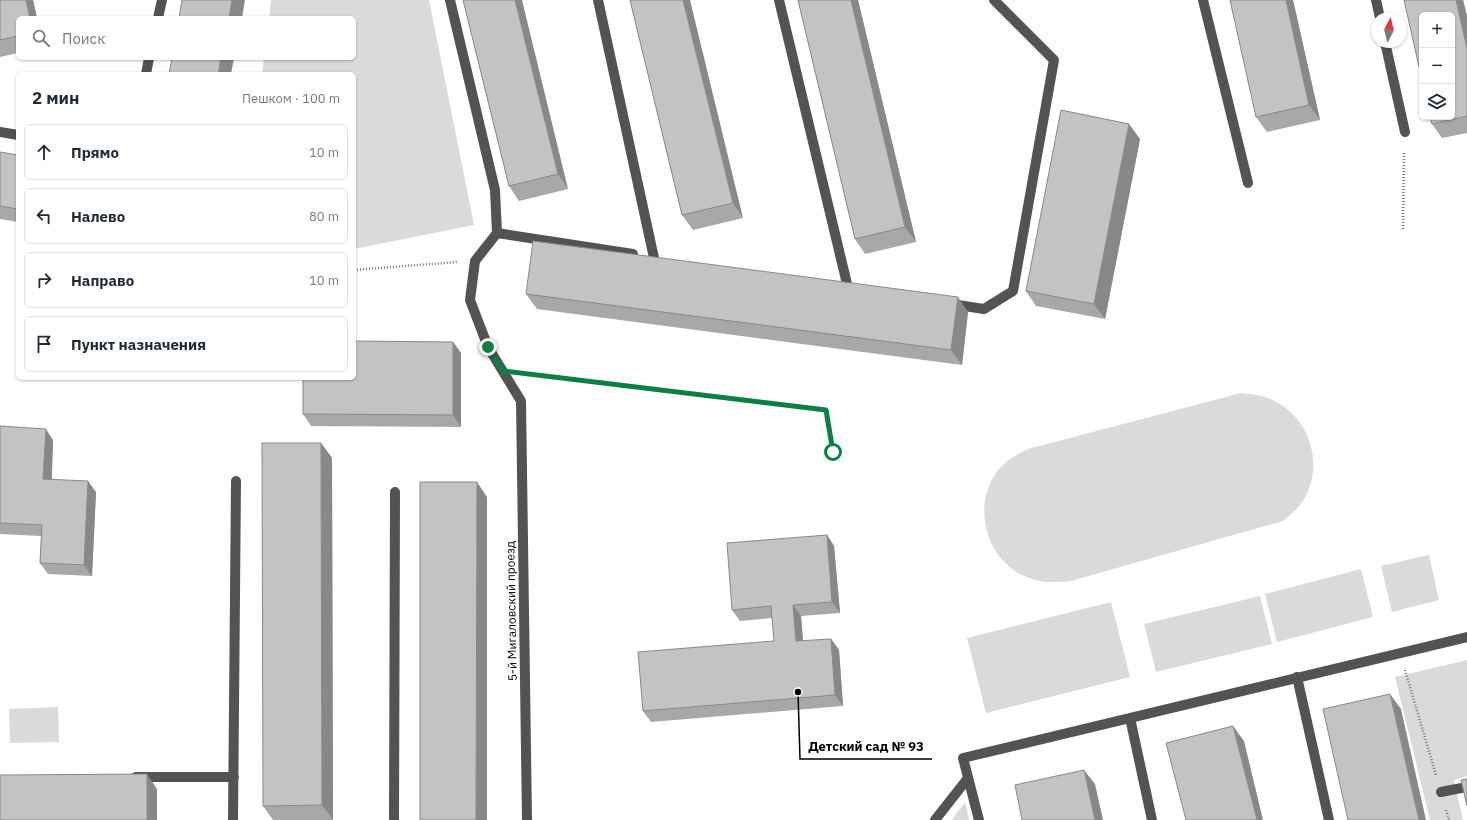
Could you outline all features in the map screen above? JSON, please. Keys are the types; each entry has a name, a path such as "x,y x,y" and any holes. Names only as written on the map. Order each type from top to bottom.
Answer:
{"street":[{"path":"158,16 162,0"},
{"path":"450,0 495,190 497,234 475,261 470,300 488,347 503,371"},
{"path":"497,234 658,258 598,0"},
{"path":"778,0 848,288"},
{"path":"939,302 984,309 1013,291 1054,60 994,0"},
{"path":"1203,0 1248,183"},
{"path":"1376,0 1379,12"},
{"path":"1386,48 1405,132"},
{"path":"146,72 150,60"},
{"path":"0,132 16,135"},
{"name":"5-й Мигаловский проезд","path":"503,371 521,401 527,820"},
{"path":"233,820 236,481"},
{"path":"394,820 395,492"},
{"path":"979,820 963,758 1467,637"},
{"path":"1297,677 1329,820"},
{"path":"1130,718 1152,820"},
{"path":"123,777 234,777"},
{"path":"935,820 968,778"},
{"path":"1441,792 1467,787"}],"path":[{"path":"1403,229 1405,132"},
{"path":"356,270 475,261"},
{"path":"503,371 826,410 833,452"},
{"path":"1400,652 1449,820"}],"shaded area":[{"path":"271,0 429,0 474,225 356,249 356,72 262,72 264,60 356,60 356,16 269,16"},
{"path":"1241,393 1252,394 1270,399 1284,406 1295,416 1310,442 1313,456 1313,470 1310,485 1300,505 1283,521 1071,581 1045,582 1026,577 1007,565 997,554 990,540 986,526 984,510 986,495 991,481 1000,468 1013,457 1028,449"},
{"path":"1429,555 1439,600 1392,612 1381,566"},
{"path":"1361,569 1373,617 1277,642 1265,594"},
{"path":"1260,596 1272,644 1156,672 1144,624"},
{"path":"1111,602 1130,677 986,713 967,638"},
{"path":"1467,660 1467,776 1454,780 1463,820 1430,820 1395,677"},
{"path":"58,707 59,742 10,743 9,709"},
{"path":"965,802 969,820 952,820"}],"building":[{"path":"0,0 26,0 30,16 16,16 16,36 0,40"},
{"path":"182,0 232,0 229,16 179,16"},
{"path":"463,0 515,0 558,174 509,186"},
{"path":"630,0 683,0 733,203 682,215"},
{"path":"798,0 851,0 905,227 855,239"},
{"path":"1230,0 1286,0 1309,105 1256,117"},
{"path":"1404,0 1456,0 1467,48 1467,116 1455,119 1455,12 1419,12 1419,67"},
{"path":"172,60 221,60 218,72 169,72"},
{"path":"1061,110 1129,124 1094,304 1026,291"},
{"path":"1431,120 1450,120 1432,124"},
{"path":"0,152 16,155 16,209 0,206"},
{"path":"533,241 958,297 951,350 526,294"},
{"path":"356,341 453,342 453,415 303,414 303,380 356,380"},
{"path":"0,426 46,429 43,479 88,481 84,565 40,563 42,525 0,523"},
{"path":"262,443 321,443 322,805 263,806"},
{"path":"420,482 477,482 476,820 420,820"},
{"path":"827,535 832,602 793,605 796,641 831,639 835,695 643,711 638,652 774,641 771,606 732,610 727,543"},
{"path":"1390,694 1419,820 1348,820 1323,709"},
{"path":"1233,726 1257,820 1186,820 1166,743"},
{"path":"1084,770 1095,820 1022,820 1015,785"},
{"path":"147,774 147,820 0,820 0,775"},
{"path":"1467,779 1467,806 1461,780"}],"place":[{"name":"Детский сад № 93","path":"798,692"}],"route":[{"path":"488,347 503,371 826,410 833,452"}]}
